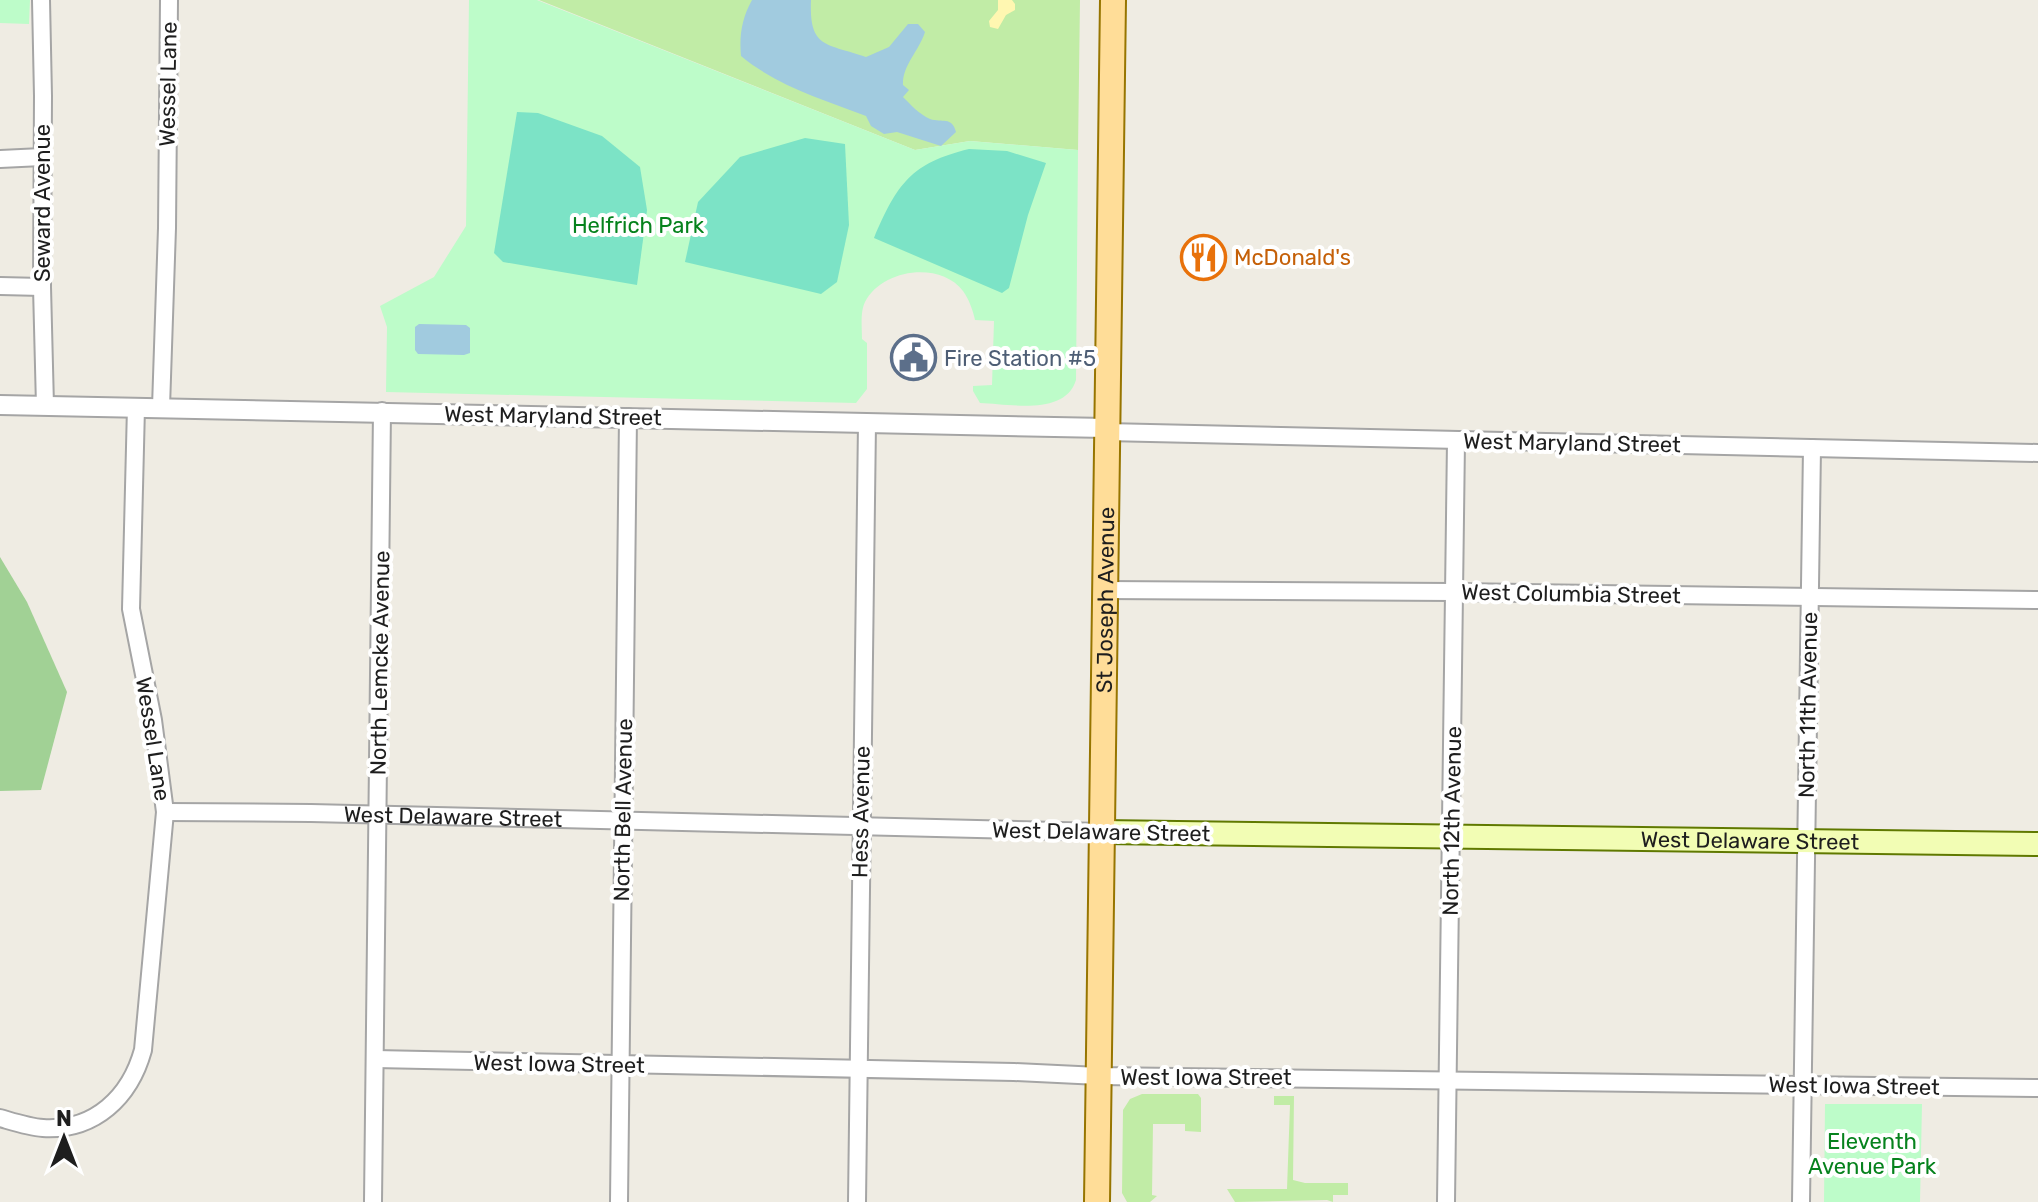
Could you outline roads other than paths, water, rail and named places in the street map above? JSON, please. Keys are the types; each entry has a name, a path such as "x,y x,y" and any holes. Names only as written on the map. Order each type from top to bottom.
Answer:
{"main road":[{"name":"St Joseph Avenue","path":"1097,1202 1113,0"},
{"name":"West Delaware Street","path":"1102,832 2038,844"}],"street":[{"name":"Seward Avenue","path":"41,0 45,406"},
{"name":"Wessel Lane","path":"161,407 167,228 169,0"},
{"path":"0,159 42,157"},
{"path":"0,286 42,287"},
{"name":"West Maryland Street","path":"0,405 382,411 1456,441 2038,453"},
{"name":"Wessel Lane","path":"0,1118 32,1127 64,1127 83,1121 117,1101 138,1069 143,1050 165,812 153,720 131,609 136,407"},
{"name":"North Lemcke Avenue","path":"373,1202 382,411"},
{"name":"North Bell Avenue","path":"619,1202 628,417"},
{"name":"Hess Avenue","path":"857,1202 867,423"},
{"name":"North 12th Avenue","path":"1446,1202 1456,441"},
{"name":"North 11th Avenue","path":"1801,1202 1812,448"},
{"name":"West Columbia Street","path":"1104,590 2038,600"},
{"name":"West Delaware Street","path":"165,812 1102,832"},
{"name":"West Iowa Street","path":"375,1059 1099,1076 2038,1088"}],"water":[{"path":"752,0 811,0 813,28 817,36 830,46 866,57 889,47 908,24 918,24 925,32 905,71 903,85 909,90 903,97 926,117 949,122 956,132 941,146 897,132 884,134 871,126 866,116 770,76 741,56 741,34"},
{"path":"419,324 466,325 470,328 470,353 418,354 415,350 415,327"}],"place":[{"name":"McDonald's","path":"1203,257"},
{"name":"Fire Station #5","path":"913,358"}],"park label":[{"name":"Helfrich Park","path":"638,225"},
{"name":"Eleventh Avenue Park","path":"1872,1154"}]}
